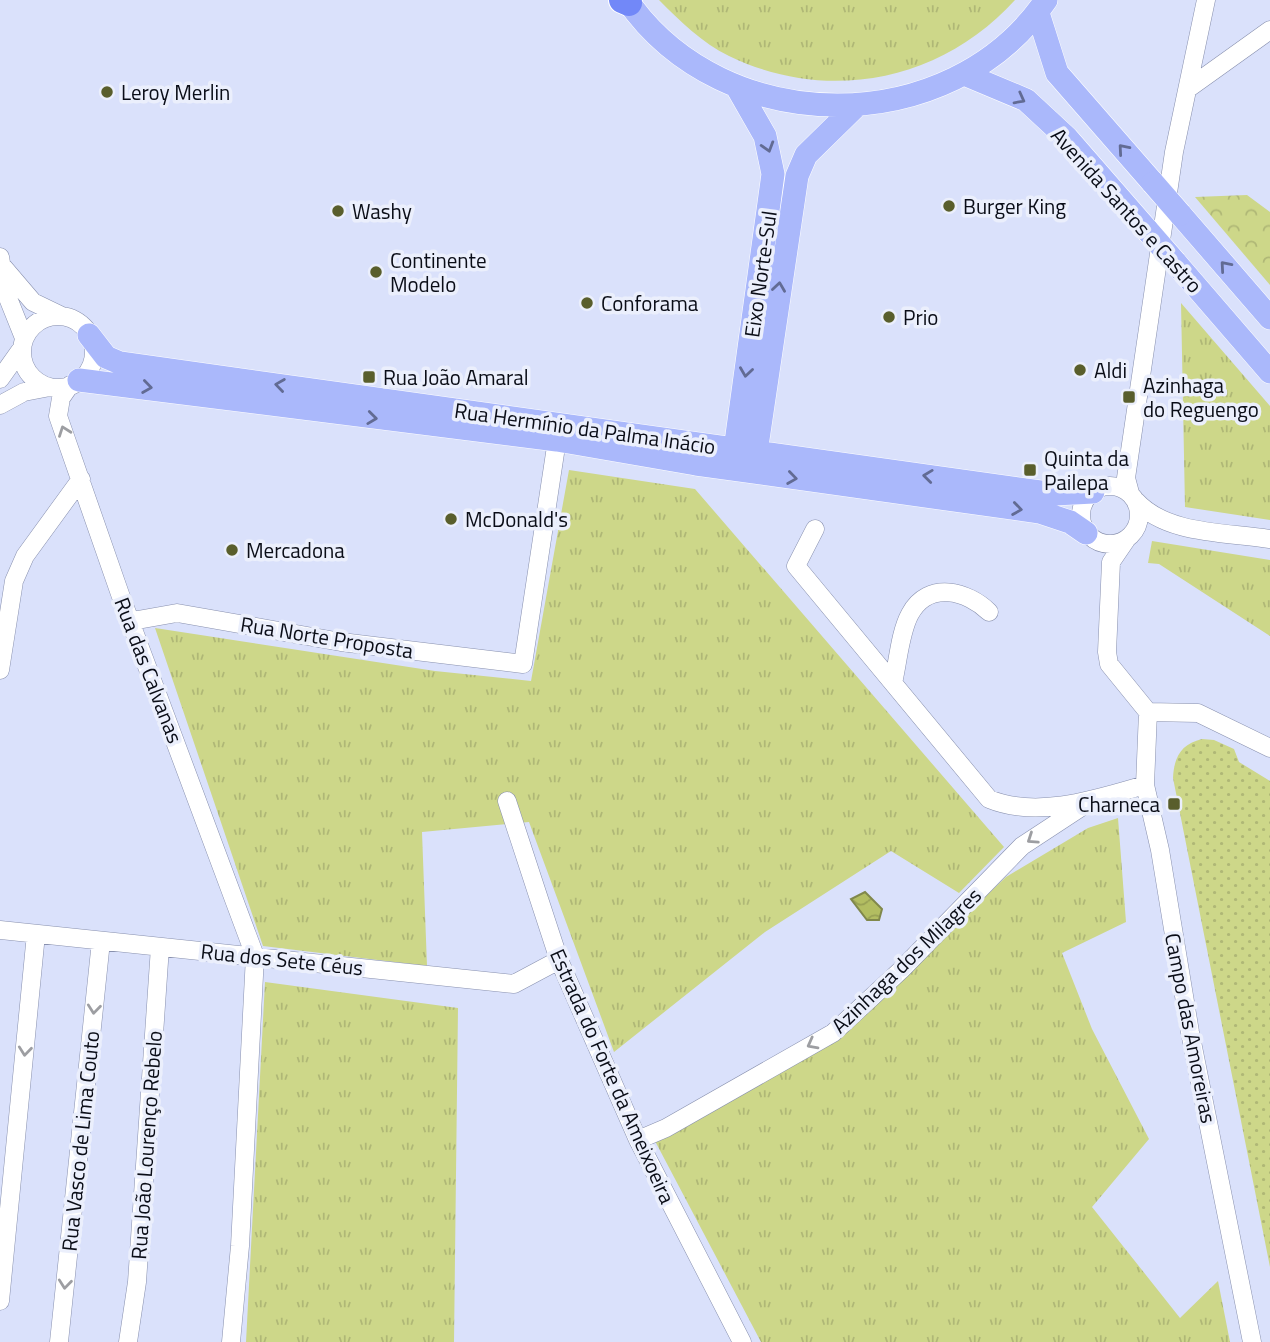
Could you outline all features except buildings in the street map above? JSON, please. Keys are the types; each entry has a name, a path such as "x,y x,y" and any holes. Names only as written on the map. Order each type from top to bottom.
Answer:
{"main road":[{"path":"626,1 660,37 696,65 737,87 775,100 815,106 855,107 911,96 964,74 1004,47 1042,6"},
{"name":"Avenida Santos e Castro","path":"1042,6 1057,73 1270,318"},
{"name":"Avenida Santos e Castro","path":"964,74 1026,100 1067,138 1270,372"},
{"name":"Eixo Norte-Sul","path":"737,87 765,136 773,174 744,461"},
{"name":"Eixo Norte-Sul","path":"744,461 797,176 815,145 855,107"},
{"name":"Rua Hermínio da Palma Inácio","path":"89,335 106,357 120,363 744,461 1040,512 1070,522 1090,536"},
{"name":"Rua Hermínio da Palma Inácio","path":"75,383 557,440 1055,494 1097,489"}],"street":[{"path":"1206,0 1174,152 1129,453 1126,478 1140,518 1111,562 1108,582 1109,664 1148,712 1198,713 1270,748"},
{"path":"1189,88 1270,30"},
{"path":"0,405 24,391 75,383 87,373 93,355 89,335 76,321 33,302 2,262"},
{"path":"2,262 6,293 23,343 26,368 40,383 50,387"},
{"path":"0,379 37,323 46,318 66,317"},
{"name":"Rua das Calvanas","path":"75,383 61,398 58,415 120,594 255,956"},
{"name":"Rua Norte Proposta","path":"132,621 177,613 341,642 523,664 557,440"},
{"path":"1108,582 1103,559 1090,536 1082,508 1097,489 1117,476 1129,453"},
{"path":"0,670 14,580 25,556 81,479"},
{"path":"1097,489 1121,488 1147,513 1177,525"},
{"path":"1090,536 1109,545 1152,526 1177,525 1270,539"},
{"path":"815,529 796,566 989,799 1011,808 1089,802 1145,785"},
{"path":"893,683 909,615 926,598 943,592 960,592 977,599 989,612"},
{"name":"Campo das Amoreiras","path":"1148,712 1145,785 1160,850 1189,1032 1252,1342"},
{"name":"Estrada do Forte da Ameixoeira","path":"508,801 559,960 638,1140 741,1342"},
{"name":"Azinhaga dos Milagres","path":"638,1140 666,1128 833,1032 901,970 1022,846 1089,802"},
{"name":"Rua dos Sete Céus","path":"0,930 514,984 559,960"},
{"path":"0,1301 36,934"},
{"name":"Rua Vasco de Lima Couto","path":"59,1342 101,941"},
{"name":"Rua João Lourenço Rebelo","path":"128,1342 137,1282 160,947"},
{"path":"231,1342 240,1246 255,956"}],"green space":[{"path":"659,0 1015,0 986,28 953,50 919,66 882,76 844,81 805,79 767,71 729,56 683,24"},
{"path":"1247,195 1270,212 1270,285 1195,197"},
{"path":"1181,303 1270,406 1270,520 1185,507"},
{"path":"569,470 695,489 1004,847 959,893 891,851 765,932 614,1052 529,822 422,832 427,966 263,946 155,628 435,671 531,681"},
{"path":"1152,541 1270,560 1270,636 1159,564 1148,563"},
{"path":"1202,739 1214,740 1234,749 1239,762 1270,781 1270,1267 1173,778 1180,752 1189,744"},
{"path":"1118,818 1126,922 1062,953 1092,1029 1149,1139 1092,1207 1180,1318 1218,1281 1230,1342 761,1342 655,1141 836,1037 1006,877 1088,828"},
{"path":"265,982 458,1008 454,1342 246,1342"}],"water":[{"path":"865,892 882,909 879,920 867,920 851,899"}],"place":[{"name":"Leroy Merlin","path":"107,92"},
{"name":"Burger King","path":"949,206"},
{"name":"Washy","path":"338,211"},
{"name":"Continente Modelo","path":"376,272"},
{"name":"Conforama","path":"587,303"},
{"name":"Prio","path":"889,317"},
{"name":"Aldi","path":"1080,370"},
{"name":"Rua João Amaral","path":"369,377"},
{"name":"Azinhaga do Reguengo","path":"1129,397"},
{"name":"Quinta da Pailepa","path":"1030,470"},
{"name":"McDonald's","path":"451,519"},
{"name":"Mercadona","path":"232,550"},
{"name":"Charneca","path":"1174,804"}]}
